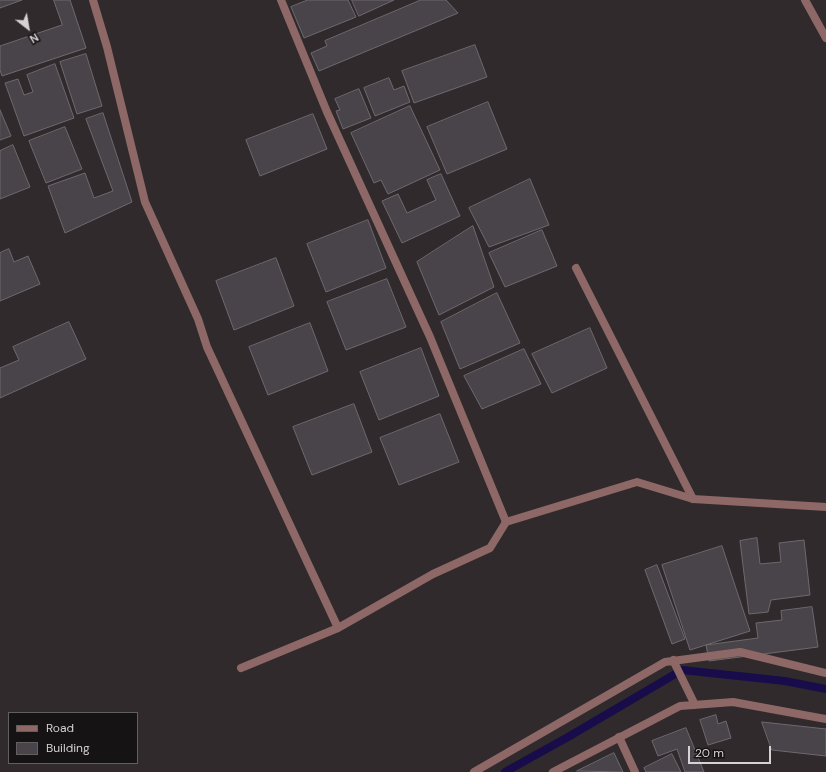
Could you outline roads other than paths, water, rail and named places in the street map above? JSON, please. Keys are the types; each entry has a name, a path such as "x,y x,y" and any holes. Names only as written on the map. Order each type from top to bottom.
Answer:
{"street":[{"path":"93,0 107,47 145,202 198,319 207,347 338,628"},
{"path":"281,0 327,112 430,336 506,522"},
{"path":"805,0 826,38"},
{"path":"576,268 693,499"},
{"path":"241,668 338,628 433,574 490,548 506,522 637,482 693,499 826,507"},
{"path":"474,772 664,662 740,652 826,673"},
{"path":"673,660 695,704"},
{"path":"553,772 680,706 733,702 826,719"},
{"path":"619,737 635,772"}],"waterway":[{"path":"505,772 682,670 785,681 826,689"}]}
